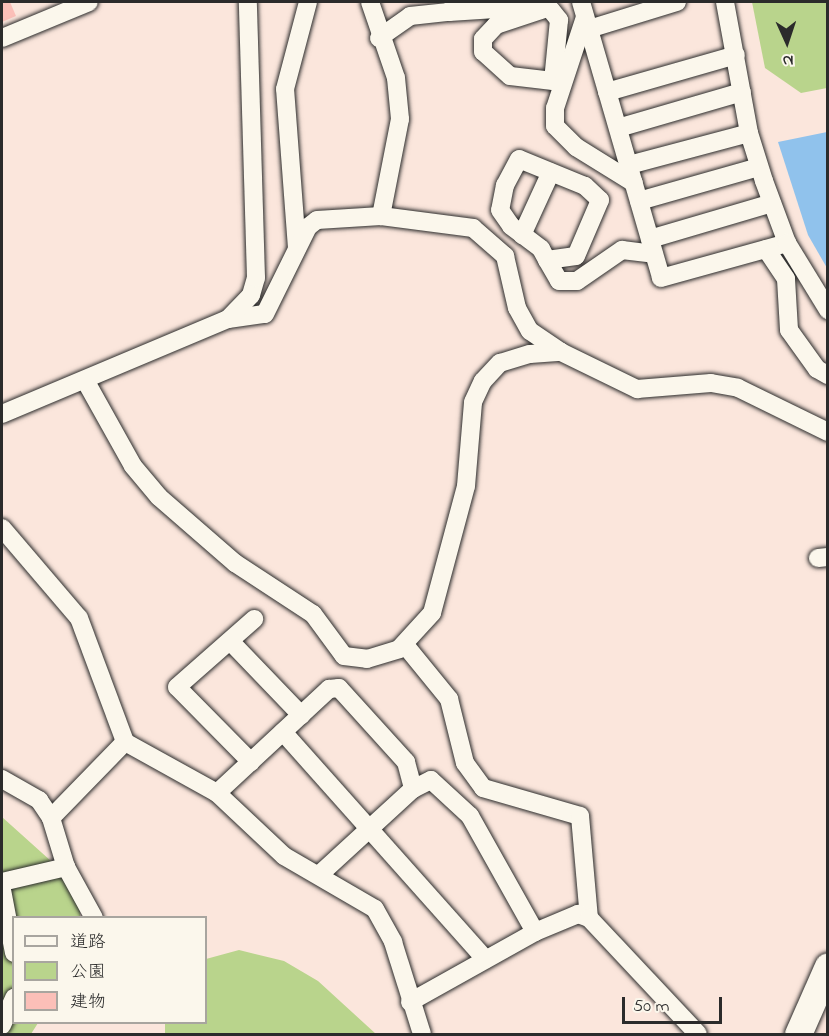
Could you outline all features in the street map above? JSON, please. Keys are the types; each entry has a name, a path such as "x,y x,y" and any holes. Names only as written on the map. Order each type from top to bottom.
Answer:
{"highway":[{"path":"798,1035 828,966"},
{"path":"813,1035 828,1001"}],"street":[{"path":"2,39 89,2"},
{"path":"228,319 251,295 256,278 248,2"},
{"path":"297,252 285,89 308,2"},
{"path":"370,2 379,38 396,78 400,119 381,216"},
{"path":"585,15 677,2"},
{"path":"725,2 749,133 759,167 787,243 828,310"},
{"path":"379,38 410,16 453,7 546,8 559,20 555,126 576,147 631,174 749,133"},
{"path":"546,8 496,25 483,39 483,52 510,76 558,85"},
{"path":"558,85 585,15"},
{"path":"585,15 661,278 787,243"},
{"path":"607,92 736,56"},
{"path":"618,128 742,92"},
{"path":"547,260 576,256 600,200 585,186 519,159 505,185 500,210 547,260 559,281 567,283 622,250 652,246 772,203"},
{"path":"639,201 759,167"},
{"path":"522,235 551,172"},
{"path":"2,414 228,319 265,314 297,252 317,220 381,216 473,228 489,236 505,256 517,308 530,331 561,352 637,389 711,383 738,388 828,432"},
{"path":"766,249 786,279 789,330 817,369 828,375"},
{"path":"85,380 120,446 159,497 235,563 313,614 344,656 367,659 405,645 432,613 466,486 473,402 483,381 500,363 530,354 561,352"},
{"path":"2,528 79,618 125,742 217,793 284,855 375,909 393,942 416,1033"},
{"path":"251,762 177,687 254,619"},
{"path":"230,641 301,715"},
{"path":"405,645 449,699 465,763 483,788 580,816 589,918"},
{"path":"217,793 329,689 339,688 406,762 413,789"},
{"path":"283,732 372,827 417,889 485,959"},
{"path":"51,818 125,742"},
{"path":"2,779 39,800 51,818 66,867 93,916"},
{"path":"319,875 413,789 431,780 441,783 470,816 535,932"},
{"path":"2,882 66,867"},
{"path":"2,890 12,942"},
{"path":"410,1002 535,932 578,914 589,918 698,1035"},
{"path":"2,1025 12,1002"}],"green space":[{"path":"752,2 827,2 827,88 801,93 765,68"},
{"path":"2,817 71,879 80,907 80,916 12,916 12,1024 37,1024 31,1034 2,1034"},
{"path":"239,950 284,961 318,981 376,1034 165,1034 165,1024 207,1024 207,959"}],"water":[{"path":"828,132 827,268 808,235 778,142"}],"building":[{"path":"2,2 10,2 16,16 2,22"}]}
